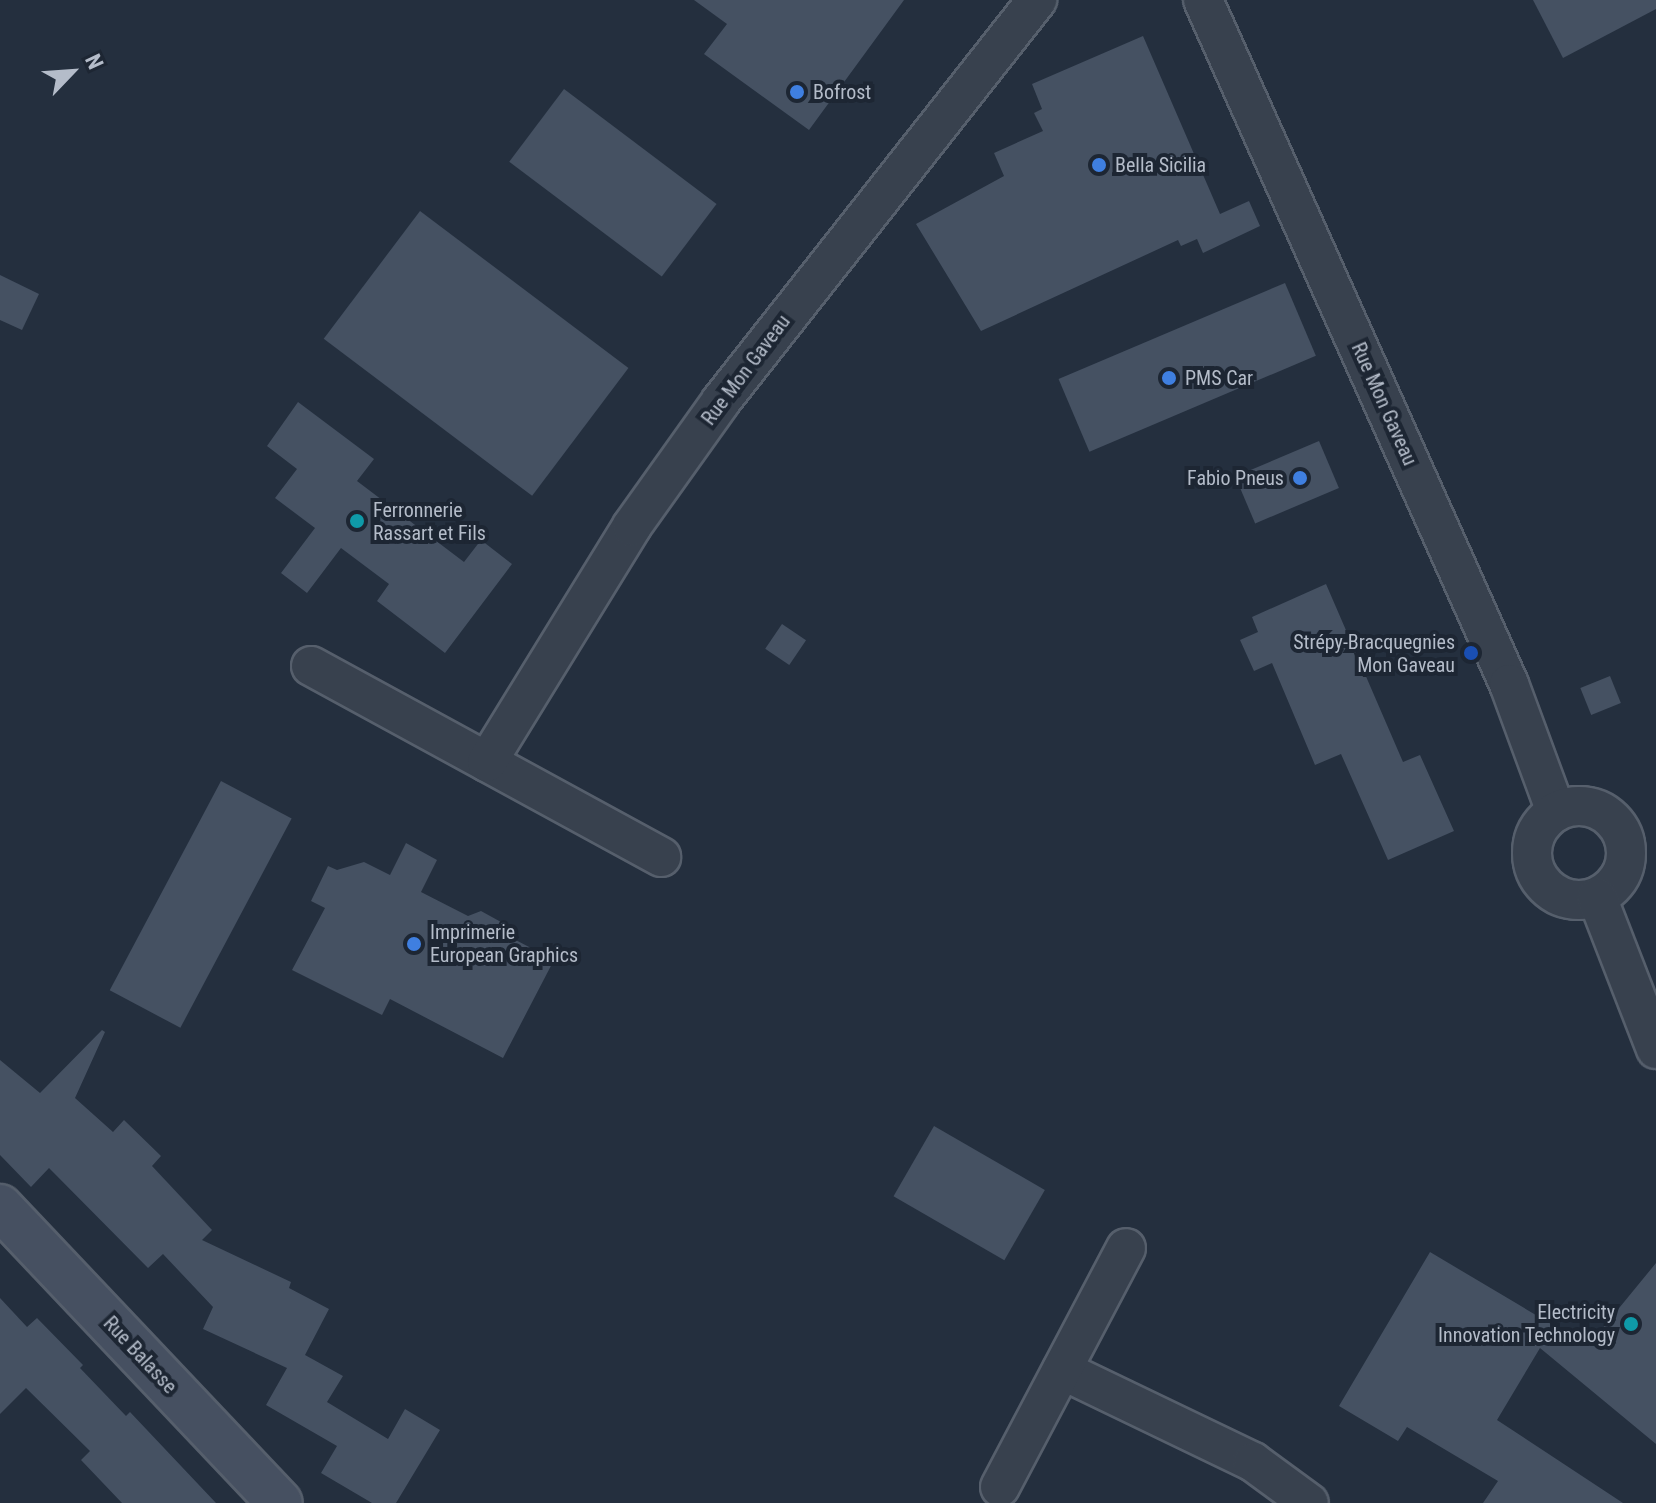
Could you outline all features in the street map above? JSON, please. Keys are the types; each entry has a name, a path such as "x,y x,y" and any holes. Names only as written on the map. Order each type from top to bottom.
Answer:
{"street":[{"name":"Rue Mon Gaveau","path":"487,762 632,526 721,401 1037,0"},
{"name":"Rue Mon Gaveau","path":"1203,0 1509,684 1556,812"},
{"path":"311,666 661,857"},
{"path":"1586,806 1601,811 1622,833 1626,863 1620,877 1597,897 1566,899 1541,880 1532,850 1536,835 1556,812 1586,806"},
{"path":"1597,897 1656,1049"},
{"name":"Rue Balasse","path":"0,1207 280,1503"},
{"path":"1000,1487 1126,1248"},
{"path":"1062,1370 1253,1462 1309,1503"}],"building":[{"name":"Bofrost","path":"694,0 904,0 809,130 704,54 727,24"},
{"path":"1533,0 1656,0 1656,9 1563,58"},
{"name":"Bella Sicilia","path":"1143,36 1220,214 1249,201 1260,226 1203,253 1197,239 1181,246 1178,240 981,331 916,224 1004,176 994,153 1043,131 1034,113 1042,109 1032,84"},
{"path":"564,89 717,204 662,277 509,162"},
{"path":"420,211 628,368 532,496 324,339"},
{"path":"0,275 39,294 22,330 0,320"},
{"name":"PMS Car","path":"1285,283 1316,356 1089,452 1059,379"},
{"name":"Ferronnerie Rassart et Fils","path":"298,402 374,459 357,481 464,562 481,540 512,564 445,653 377,601 389,584 341,548 307,593 281,573 315,528 275,498 297,469 267,446"},
{"name":"Fabio Pneus","path":"1319,441 1339,488 1255,524 1235,477"},
{"path":"1326,584 1403,762 1420,755 1454,831 1388,860 1341,754 1315,765 1272,663 1254,671 1240,640 1258,632 1252,617"},
{"path":"782,624 806,640 789,665 765,649"},
{"path":"1610,676 1621,703 1591,715 1580,688"},
{"path":"221,781 292,819 180,1028 110,990"},
{"name":"Imprimerie European Graphics","path":"406,843 437,860 421,892 468,916 481,911 501,922 506,935 554,960 503,1058 390,999 382,1015 292,970 325,908 311,901 328,866 337,870 364,862 390,875"},
{"path":"102,1030 105,1032 75,1098 113,1132 124,1120 161,1156 152,1166 212,1230 202,1240 291,1282 289,1288 329,1309 305,1355 343,1376 327,1402 388,1439 405,1409 440,1430 396,1503 372,1503 321,1473 337,1446 266,1405 287,1368 203,1329 213,1307 163,1254 148,1268 49,1168 31,1187 0,1155 0,1060 40,1093"},
{"path":"934,1126 1045,1190 1004,1260 894,1196"},
{"path":"1430,1252 1588,1346 1656,1263 1656,1444 1540,1348 1497,1420 1623,1503 1483,1503 1498,1481 1407,1427 1398,1441 1339,1406"},
{"path":"0,1298 27,1327 37,1318 83,1365 80,1368 126,1416 130,1412 216,1503 122,1503 81,1460 90,1451 26,1388 0,1414"}],"place":[{"name":"Bofrost","path":"797,92"},
{"name":"Bella Sicilia","path":"1099,165"},
{"name":"PMS Car","path":"1169,378"},
{"name":"Fabio Pneus","path":"1300,478"},
{"name":"Ferronnerie Rassart et Fils","path":"357,521"},
{"name":"Strépy-Bracquegnies Mon Gaveau","path":"1471,653"},
{"name":"Imprimerie European Graphics","path":"414,944"},
{"name":"Electricity Innovation Technology","path":"1631,1324"}]}
